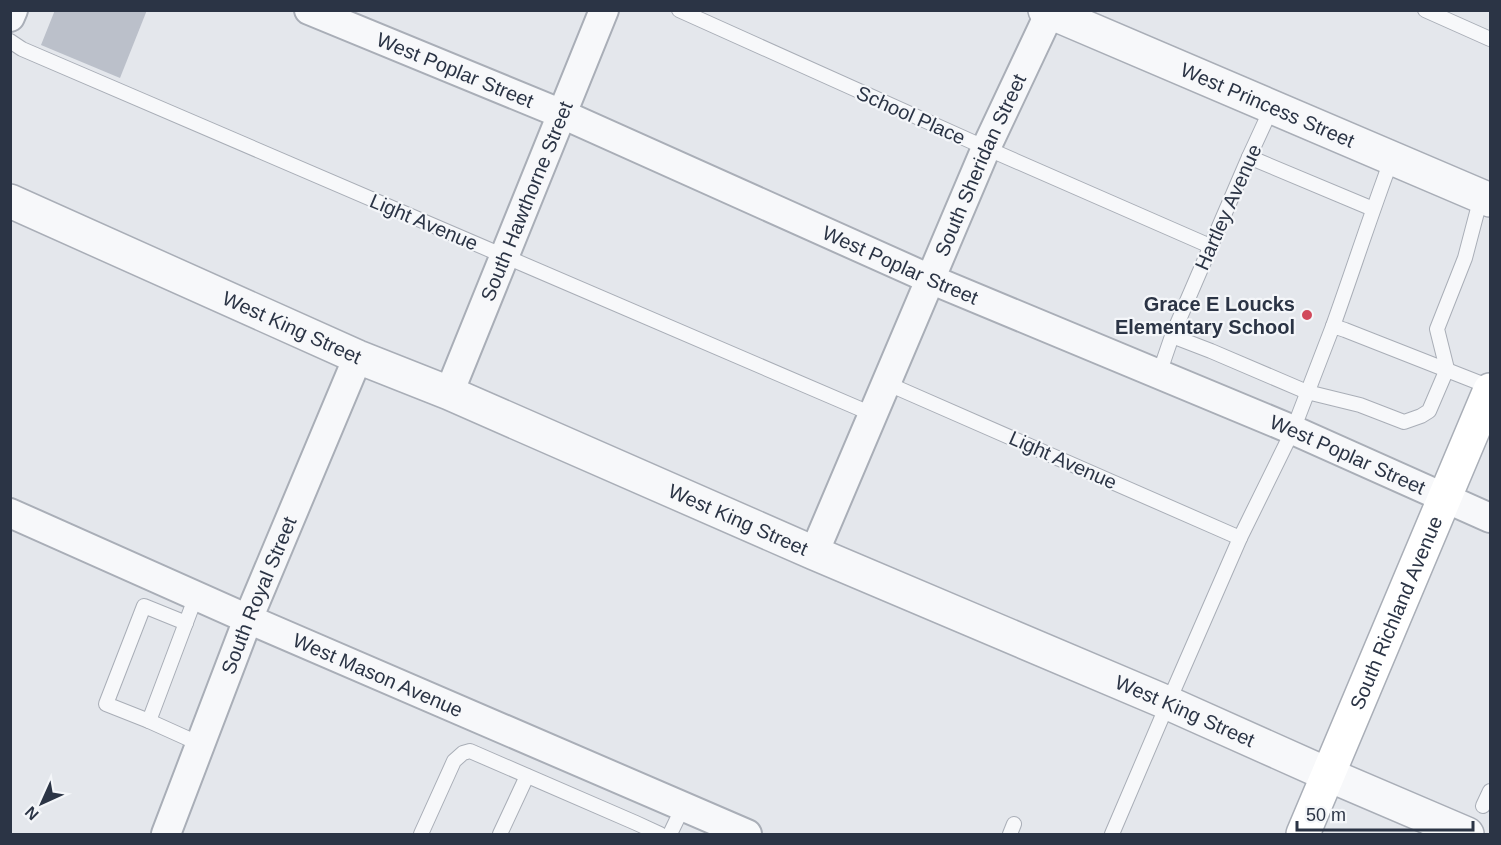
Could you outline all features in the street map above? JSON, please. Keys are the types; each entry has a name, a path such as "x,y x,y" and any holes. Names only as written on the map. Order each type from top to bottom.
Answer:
{"main road":[{"name":"South Richland Avenue","path":"1303,834 1491,389"}],"street":[{"path":"10,17 13,10"},
{"name":"West Poplar Street","path":"309,10 562,114 930,279 1293,430 1491,518"},
{"name":"South Hawthorne Street","path":"449,393 604,10"},
{"name":"South Sheridan Street","path":"814,553 986,148 1049,11"},
{"name":"West Princess Street","path":"1049,11 1486,198"},
{"name":"West King Street","path":"10,201 358,357 449,393 1467,834"},
{"name":"South Royal Street","path":"166,834 248,619 358,357"},
{"name":"West Mason Avenue","path":"10,513 248,619 747,834"}],"lane":[{"name":"School Place","path":"679,10 1210,246"},
{"path":"1425,10 1491,39"},
{"name":"Light Avenue","path":"10,41 33,53 872,414"},
{"name":"Hartley Avenue","path":"1159,374 1172,336 1210,246 1272,107"},
{"path":"1249,157 1373,209"},
{"path":"1112,834 1240,538 1293,430 1358,258 1392,158"},
{"path":"1172,336 1307,392 1360,405 1404,422 1421,417 1429,411 1447,369 1437,329 1486,198"},
{"path":"1333,326 1447,369 1491,389"},
{"name":"Light Avenue","path":"886,383 1240,538"},
{"path":"149,721 196,596"},
{"path":"186,623 144,606 106,704 200,744"},
{"path":"421,834 454,761 463,753 470,751 660,834"},
{"path":"500,834 527,776"},
{"path":"1483,806 1491,791"},
{"path":"670,834 683,807"}],"building":[{"path":"55,10 147,10 120,78 41,45"}],"place":[{"name":"Grace E Loucks Elementary School","path":"1307,315"}]}
